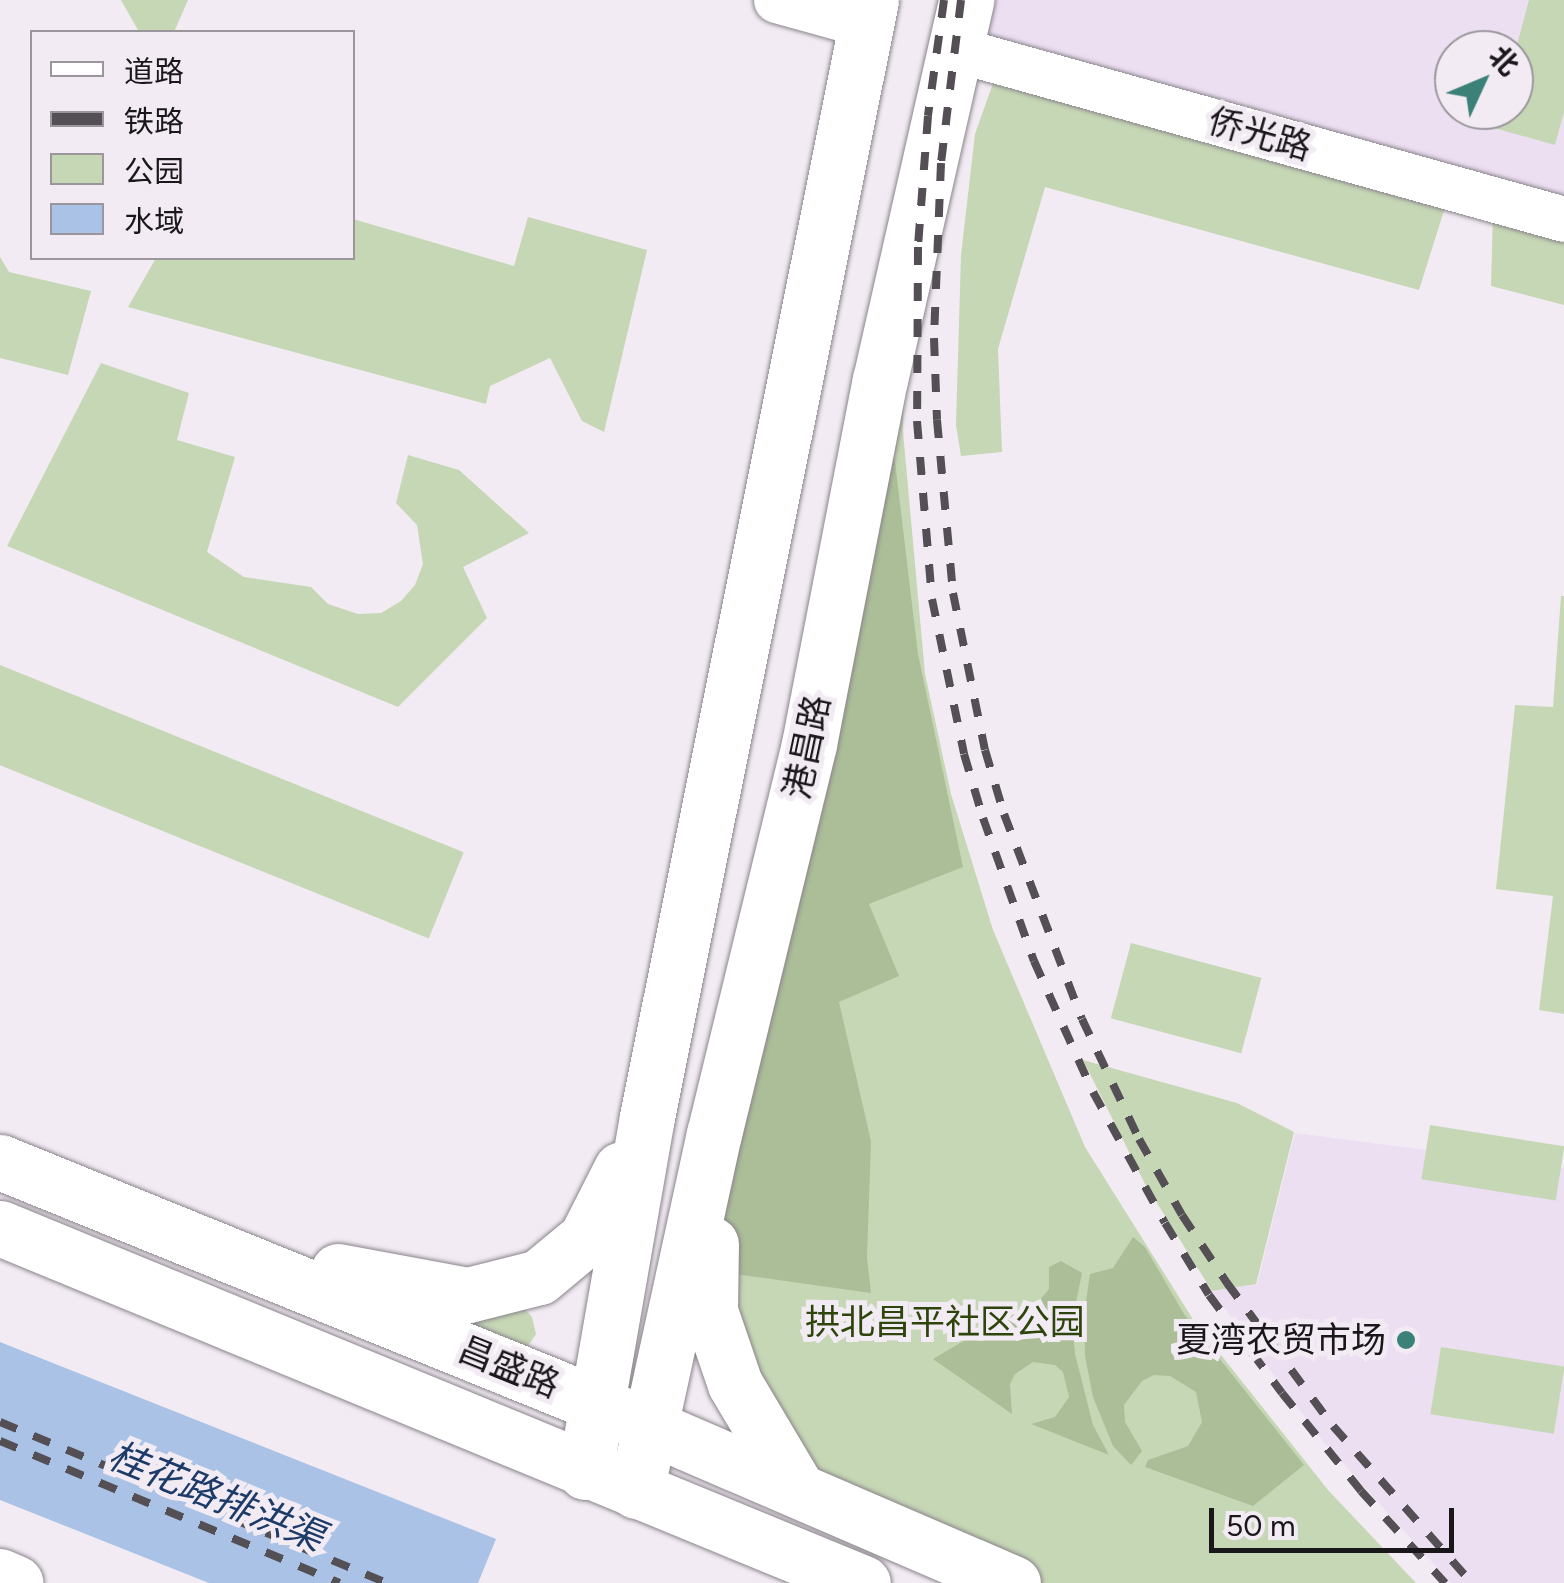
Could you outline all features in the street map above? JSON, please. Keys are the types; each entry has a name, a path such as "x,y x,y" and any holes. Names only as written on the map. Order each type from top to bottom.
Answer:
{"main road":[{"path":"585,1472 646,1117 868,12"},
{"name":"港昌路","path":"636,1491 714,1134 810,744 880,380 961,25"},
{"path":"175,1232 382,1281 468,1295 539,1277 586,1238 646,1117"},
{"path":"714,1134 710,1312 736,1384 798,1490"},
{"name":"昌盛路","path":"0,1162 597,1404 1013,1583"},
{"name":"昌盛路","path":"0,1228 585,1472 863,1583"},
{"path":"0,1576 16,1583"}],"street":[{"path":"776,0 868,12"},
{"name":"侨光路","path":"961,25 1564,218"}],"shaded area":[{"path":"971,0 1564,0 1564,216 957,48"},
{"name":"夏湾农贸市场","path":"1295,1133 1564,1168 1564,1583 1451,1583 1321,1439 1212,1291 1257,1284"}],"green space":[{"path":"121,0 188,0 175,30 138,30"},
{"path":"1529,0 1564,0 1564,112 1555,145 1501,130 1534,130 1534,30 1521,30"},
{"path":"997,72 1447,201 1419,290 1045,187 998,349 1002,452 961,456 956,425 961,255 975,134"},
{"path":"1493,212 1564,231 1564,305 1491,286"},
{"path":"528,217 647,250 604,432 582,421 550,358 490,386 486,404 128,307 155,260 355,260 355,220 514,266"},
{"path":"0,257 9,272 91,291 68,375 0,358"},
{"name":"拱北昌平社区公园","path":"905,279 903,432 925,674 951,794 993,930 1085,1147 1194,1321 1328,1490 1416,1583 1021,1583 798,1489 737,1383 715,1135"},
{"path":"101,363 189,393 177,440 235,457 207,552 244,577 311,587 328,604 358,614 381,613 401,601 415,585 423,564 417,525 396,503 408,455 459,470 529,533 463,567 487,618 398,707 7,546"},
{"path":"884,425 895,462 918,654 963,867 869,904 899,976 839,1002 871,1141 867,1257 871,1293 720,1272 725,1140"},
{"path":"1561,596 1564,1014 1539,1010 1553,896 1496,889 1515,705 1553,707"},
{"path":"0,665 464,852 429,939 0,765"},
{"path":"1131,943 1261,978 1241,1053 1111,1018"},
{"path":"1083,1060 1237,1103 1294,1132 1256,1284 1212,1291 1145,1184"},
{"path":"1430,1125 1564,1146 1556,1201 1421,1179"},
{"path":"1133,1237 1145,1247 1184,1314 1304,1465 1253,1506 1145,1467 1148,1460 1188,1446 1202,1422 1196,1392 1170,1376 1154,1375 1142,1381 1124,1405 1125,1422 1142,1451 1131,1465 1113,1446 1093,1397 1085,1356 1084,1315 1090,1274 1113,1268"},
{"path":"1061,1261 1082,1273 1072,1322 1075,1354 1093,1425 1109,1455 1031,1424 1055,1417 1069,1397 1063,1372 1055,1365 1033,1362 1015,1374 1010,1384 1012,1414 933,1359 972,1336 993,1313 1019,1316 1033,1308 1049,1289 1049,1267"},
{"path":"522,1306 532,1317 536,1334 526,1349 472,1327 471,1320 507,1314"},
{"path":"1441,1347 1564,1366 1554,1434 1430,1414"}],"water":[{"name":"桂花路排洪渠","path":"0,1342 496,1539 478,1583 209,1583 0,1500"}],"railway":[{"path":"944,0 928,116 918,247 917,421 932,599 964,754 983,818 1034,961 1093,1092 1165,1223 1209,1295 1282,1393 1361,1491 1445,1583"},
{"path":"961,0 941,163 934,338 937,420 953,593 985,750 1004,814 1082,1019 1139,1139 1182,1215 1333,1426 1472,1583"},
{"path":"0,1422 386,1583"},
{"path":"0,1441 339,1583"}],"place":[{"name":"夏湾农贸市场","path":"1406,1340"}]}
